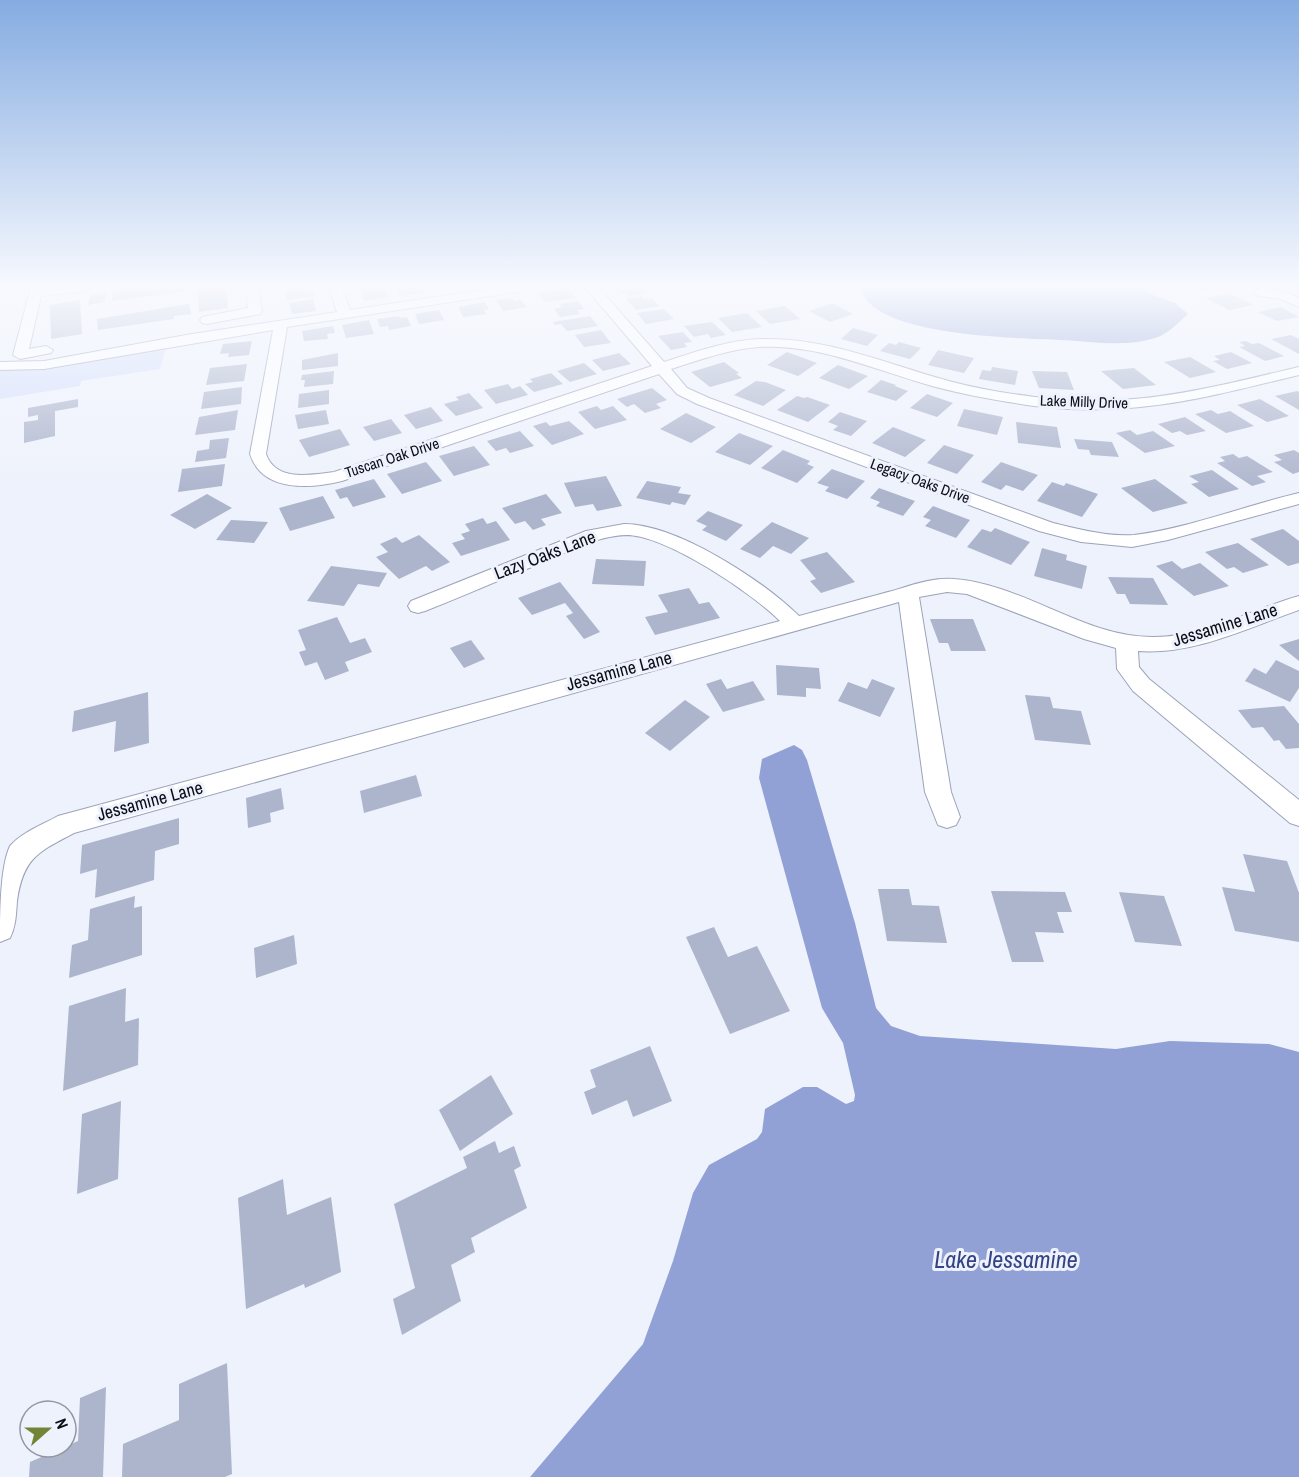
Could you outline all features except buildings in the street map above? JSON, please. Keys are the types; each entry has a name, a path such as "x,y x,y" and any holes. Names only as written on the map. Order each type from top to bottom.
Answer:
{"street":[{"path":"0,366 44,365 96,356"},
{"name":"Tuscan Oak Drive","path":"275,356 258,454 260,463 267,472 284,478 307,481 336,477 661,369"},
{"name":"Legacy Oaks Drive","path":"650,356 682,391 703,401 1046,527 1081,536 1111,540 1161,536 1299,498"},
{"name":"Lake Milly Drive","path":"661,369 703,356"},
{"name":"Lake Milly Drive","path":"855,356 963,389 1066,404 1109,406 1186,397 1299,371"},
{"name":"Lazy Oaks Lane","path":"418,606 593,535 614,530 635,530 660,537 734,572 767,595 794,623"},
{"name":"Jessamine Lane","path":"0,929 5,887 14,862 27,847 67,824 794,623 908,594 950,585 970,588 1009,599 1077,628 1126,641 1154,645 1186,640 1299,603"},
{"path":"908,594 938,792 947,817"},
{"path":"1126,641 1128,669 1141,685 1299,815"}],"shaded area":[{"path":"107,356 164,356 160,369 81,381 80,386 0,399 0,369 35,369"}],"water":[{"name":"Lake Jessamine","path":"794,745 802,750 807,760 855,923 876,1008 891,1026 920,1036 1116,1049 1170,1041 1269,1044 1299,1052 1299,1477 530,1477 643,1344 673,1261 693,1193 709,1165 757,1139 762,1132 765,1109 803,1087 817,1087 846,1104 854,1101 855,1095 843,1043 822,1008 759,778 762,759"}]}
